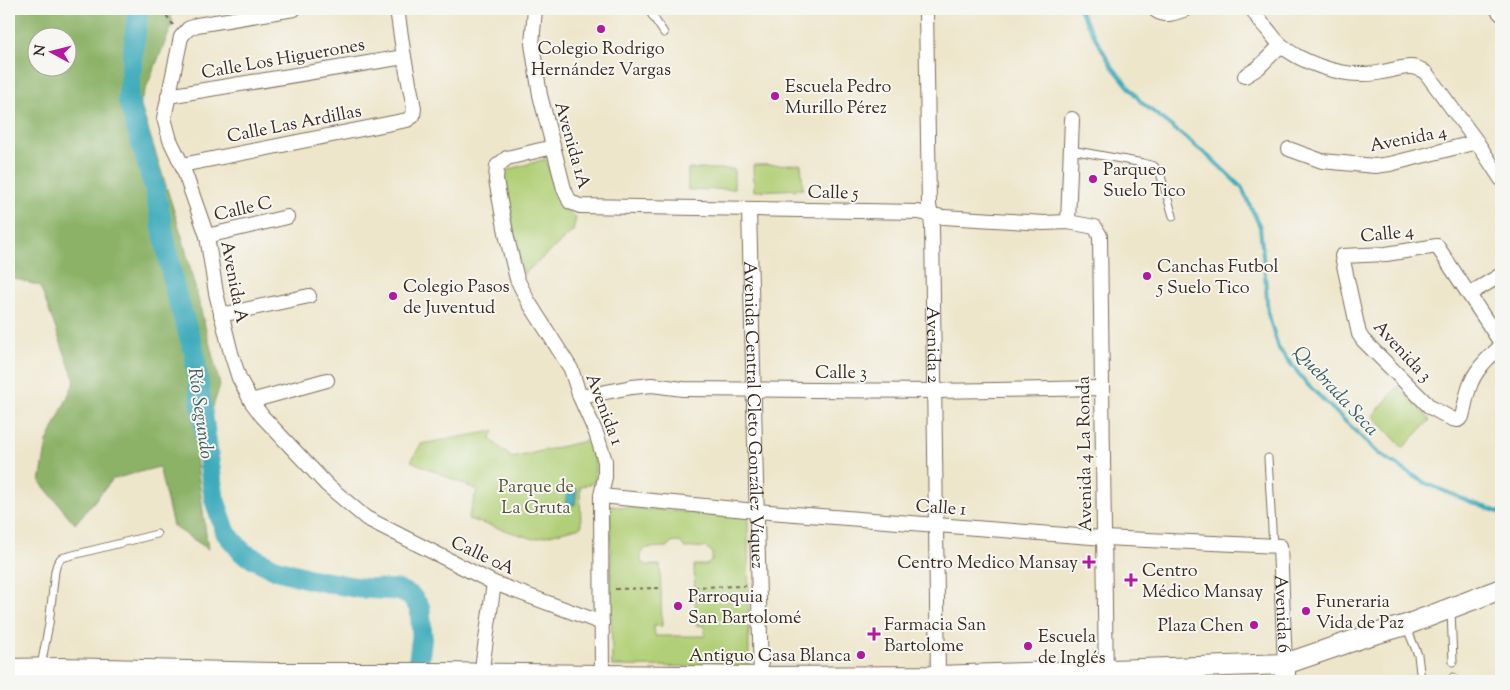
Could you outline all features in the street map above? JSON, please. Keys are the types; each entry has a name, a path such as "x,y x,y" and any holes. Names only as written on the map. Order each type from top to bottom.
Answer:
{"main road":[{"path":"9,676 434,673 602,678 761,679 1106,676 1285,672 1360,638 1406,625 1501,589"},
{"path":"9,668 46,675"}],"street":[{"path":"185,33 197,24 294,9"},
{"path":"397,9 404,57"},
{"name":"Avenida 1A","path":"535,9 532,44 540,95 564,189 570,202"},
{"name":"Avenida 2","path":"926,9 928,205 932,226 938,678"},
{"path":"1159,12 1171,14 1186,9"},
{"path":"1253,9 1256,16 1281,45 1321,67 1341,72 1362,74 1382,73 1406,66 1422,69 1477,142 1501,179"},
{"path":"1497,9 1501,14"},
{"name":"Avenida A","path":"185,33 164,118 170,140 182,165 207,236 222,315 239,378 251,401 262,416 327,485 355,507"},
{"path":"1245,76 1258,68 1281,45"},
{"name":"Calle Los Higuerones","path":"168,96 404,57"},
{"name":"Calle Las Ardillas","path":"182,165 407,120 412,116 414,108 404,57"},
{"path":"1068,222 1072,119"},
{"name":"Avenida 4","path":"1289,149 1322,161 1375,166 1477,142"},
{"name":"Avenida 1","path":"553,147 507,158 497,166 496,180 517,279 528,301 571,369 605,461 605,477 600,496 602,678"},
{"name":"Calle 5","path":"570,202 580,206 918,212 942,217 1044,223 1068,222 1095,227"},
{"name":"Avenida Central Cleto González Víquez","path":"749,209 761,679"},
{"name":"Calle C","path":"207,236 287,217"},
{"name":"Avenida 4 La Ronda","path":"1095,227 1100,236 1106,676"},
{"name":"Calle 4","path":"1342,256 1386,254 1437,246 1469,294"},
{"name":"Avenida 3","path":"1342,256 1356,326 1363,340 1430,407 1452,419 1458,420 1462,417 1473,377 1501,344"},
{"path":"1501,275 1469,294 1501,344"},
{"path":"222,315 309,296"},
{"path":"251,401 326,380"},
{"name":"Calle 3","path":"580,397 632,386 652,385 683,389 934,392 1102,388"},
{"name":"Calle 1","path":"600,496 756,511 1104,538 1276,546"},
{"name":"Calle 0A","path":"355,507 366,518 494,583 602,623"},
{"name":"Avenida 6","path":"1276,546 1285,672"},
{"path":"481,674 494,583"}],"lane":[{"path":"648,9 664,33"},
{"path":"1071,150 1154,166 1160,173 1173,216"},
{"name":"Avenida 6","path":"1268,458 1276,546"},
{"path":"46,675 55,571 61,558 157,534"},
{"path":"1451,609 1453,662"},
{"path":"1406,625 1418,655 1421,681"}],"path":[{"path":"162,9 185,33"},
{"path":"694,587 748,586"},
{"path":"610,589 660,588"}],"green space":[{"path":"9,9 169,9 173,23 140,103 183,240 220,385 196,458 208,549 173,526 159,467 113,479 75,524 40,482 47,442 75,381 40,286 9,277"},
{"path":"546,159 559,203 576,218 573,231 524,274 503,171"},
{"path":"801,164 803,189 754,191 753,165"},
{"path":"688,169 734,169 734,189 688,190"},
{"path":"1398,386 1430,420 1403,448 1373,416"},
{"name":"Parque de La Gruta","path":"494,431 490,439 512,458 585,441 595,452 595,482 580,487 581,527 534,539 468,519 477,490 411,461 421,444"},
{"path":"610,506 748,517 749,667 612,666","holes":["680,542 685,548 706,547 712,552 712,560 706,565 694,565 696,625 704,626 705,636 655,636 654,626 662,626 660,565 647,565 641,562 641,553 646,548 667,547 670,543"]}],"water":[{"path":"573,488 577,489 575,505 565,504 567,492"}],"waterway":[{"name":"Río Segundo","path":"138,9 128,99 155,190 175,291 194,351 214,498 226,533 243,553 275,569 310,579 359,588 398,590 411,596 420,608 422,636 416,681"},
{"name":"Quebrada Seca","path":"1079,9 1111,65 1141,102 1213,160 1242,188 1260,227 1268,314 1279,349 1307,384 1378,453 1425,483 1501,513"}],"place":[{"name":"Colegio Rodrigo Hernández Vargas","path":"601,29"},
{"name":"Escuela Pedro Murillo Pérez","path":"775,96"},
{"name":"Parqueo Suelo Tico","path":"1093,179"},
{"name":"Canchas Futbol 5 Suelo Tico","path":"1147,276"},
{"name":"Colegio Pasos de Juventud","path":"393,296"},
{"name":"Centro Medico Mansay","path":"1089,562"},
{"name":"Centro Médico Mansay","path":"1131,580"},
{"name":"Parroquia San Bartolomé","path":"678,606"},
{"name":"Funeraria Vida de Paz","path":"1306,611"},
{"name":"Plaza Chen","path":"1254,625"},
{"name":"Farmacia San Bartolome","path":"874,634"},
{"name":"Escuela de Inglés","path":"1028,646"},
{"name":"Antiguo Casa Blanca","path":"861,655"}]}
